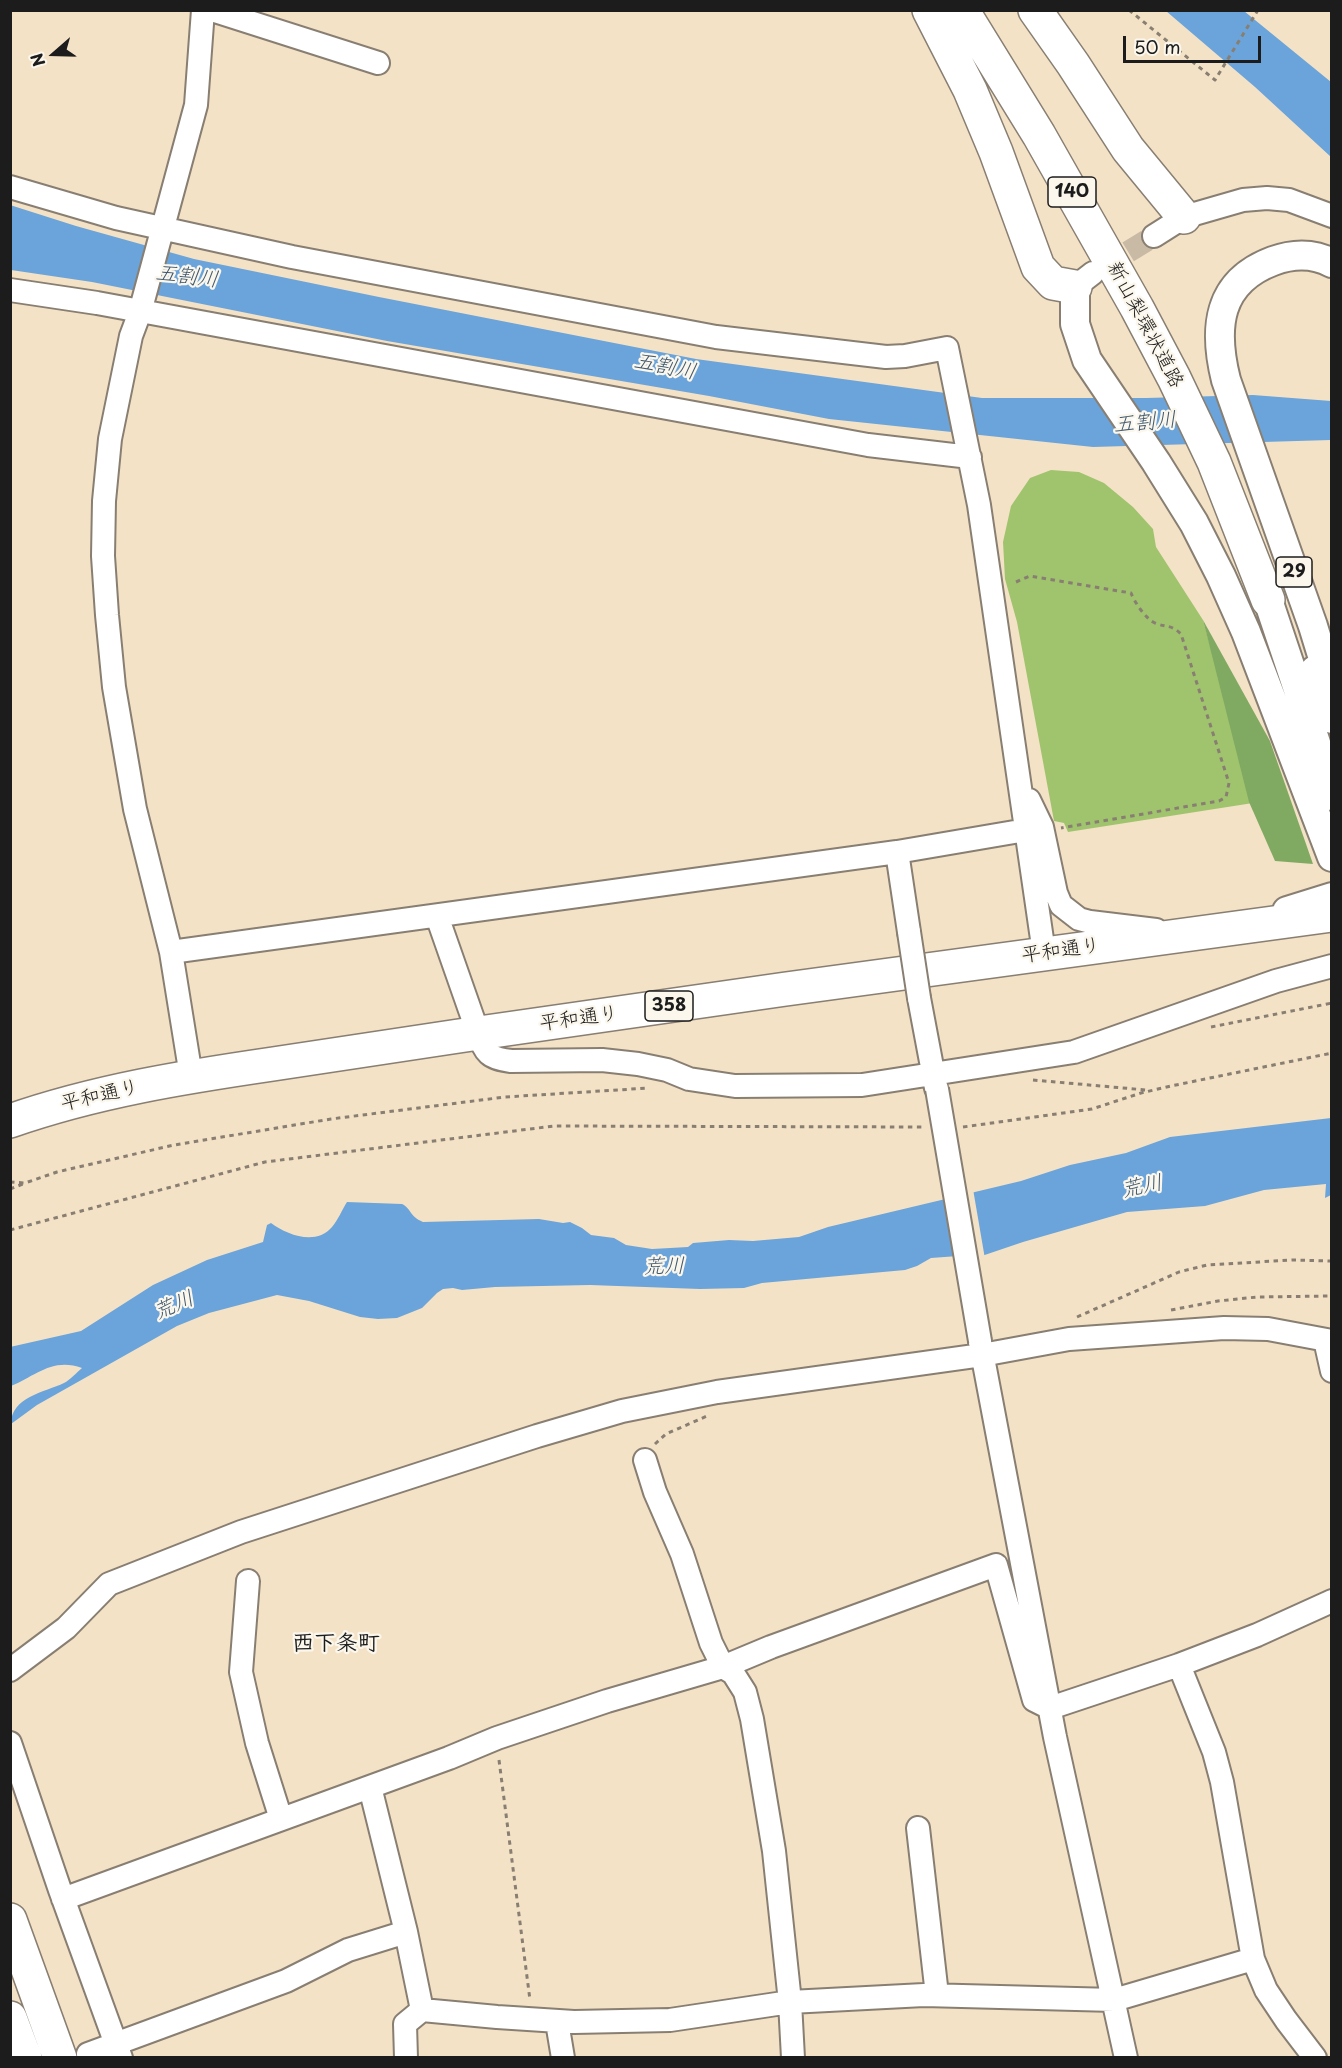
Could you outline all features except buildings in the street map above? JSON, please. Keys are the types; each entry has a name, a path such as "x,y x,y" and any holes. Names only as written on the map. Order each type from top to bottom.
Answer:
{"highway":[{"path":"929,10 970,90 996,152 1038,267 1053,283 1084,280"},
{"name":"新山梨環状道路","path":"962,10 1044,145 1137,308 1199,378"},
{"name":"新山梨環状道路","path":"988,10 1108,210 1199,378"},
{"path":"1035,10 1128,149 1184,217"},
{"name":"140","path":"1199,378 1235,460 1278,597"},
{"name":"平和通り","path":"10,1121 51,1107 99,1095 190,1076 1044,953 1332,915"},
{"path":"10,1920 74,2056"},
{"path":"10,2018 25,2058"}],"main road":[{"path":"1199,378 1220,355 1219,333 1227,297 1237,283 1262,265 1293,255 1310,256 1332,263"},
{"path":"1084,280 1075,324 1087,360 1194,523 1221,576 1246,632 1332,857"},
{"name":"29","path":"1235,460 1313,626 1332,688"},
{"name":"29","path":"1278,597 1332,719"},
{"name":"29","path":"1278,597 1332,796"},
{"path":"1233,928 1332,897"}],"street":[{"path":"190,1076 171,952 135,809 114,687 103,556 104,501 110,440 131,336 196,105 203,10"},
{"path":"212,10 378,63"},
{"path":"10,187 116,218 161,235 292,257 716,337 886,357 947,348 979,505 1044,953"},
{"path":"1154,236 1184,217 1243,200 1267,198 1289,200 1332,216"},
{"path":"10,290 97,303 141,306 868,445 968,452"},
{"path":"1019,777 1042,827 1056,893 1062,905 1069,912 1079,919 1090,922 1188,934"},
{"path":"171,952 897,852 1026,830"},
{"path":"897,852 918,998 935,1081 981,1348 1050,1708 1124,2047"},
{"path":"437,916 483,1048 489,1056 497,1059 602,1060 638,1064 667,1070 688,1079 735,1086 935,1081 1074,1052 1275,981 1332,966"},
{"path":"10,1670 66,1628 110,1584 241,1532 526,1439 622,1411 717,1392 981,1348 1224,1328 1268,1329 1328,1340 1332,1371"},
{"path":"645,1460 655,1492 682,1554 711,1643 723,1666 733,1673 745,1692 752,1719 774,1851 790,2002 793,2058"},
{"path":"63,1899 497,1738 723,1666 996,1565 1034,1700 1050,1708 1179,1665 1257,1635 1332,1601"},
{"path":"248,1581 241,1672 257,1743 280,1819"},
{"path":"1179,1665 1214,1752 1222,1782 1253,1959 1266,1990 1315,2058"},
{"path":"10,1743 118,2050"},
{"path":"369,1787 406,1932 422,2010"},
{"path":"918,1828 937,1995"},
{"path":"74,2056 118,2050 286,1981 348,1950 406,1932"},
{"path":"406,2058 405,2024 422,2010 557,2022 670,2020 790,2002 937,1995 1114,2000 1253,1959"},
{"path":"557,2022 563,2058"}],"path":[{"path":"1129,10 1215,80 1258,10"},
{"path":"1016,582 1030,576 1131,593 1155,623 1173,626 1181,634 1229,783 1226,797 1219,801 1059,828"},
{"path":"1323,1005 1332,1003"},
{"path":"956,1127 998,1124 1092,1110 1151,1090 1332,1053"},
{"path":"1033,1080 1151,1090"},
{"path":"10,1189 57,1172 174,1145 331,1119 505,1097 653,1088"},
{"path":"10,1230 265,1162 554,1125 924,1127"},
{"path":"10,1182 25,1183"},
{"path":"1075,1318 1179,1272 1207,1265 1292,1260 1332,1261"},
{"path":"497,1738 532,2020"}],"green space":[{"path":"1051,470 1079,472 1104,483 1133,507 1153,529 1156,547 1203,620 1253,803 1068,832 1064,823 1054,821 1017,622 1005,579 1003,542 1011,506 1030,478"},
{"path":"1203,620 1270,741 1313,864 1275,861 1249,802"}],"water":[{"path":"1166,11 1244,11 1331,82 1331,157 1255,87"},
{"name":"五割川","path":"10,205 194,259 696,359 982,398 1146,398 1253,395 1331,401 1331,440 1093,447 829,419 387,341 92,282 11,270"},
{"name":"荒川","path":"1331,1118 1331,1195 1325,1198 1326,1184 1264,1190 1205,1206 1127,1212 1023,1242 964,1262 958,1256 931,1258 905,1270 762,1283 744,1288 700,1289 590,1285 462,1290 453,1288 443,1289 422,1308 397,1318 378,1319 360,1317 309,1301 277,1295 209,1313 177,1326 37,1405 11,1424 12,1415 23,1402 64,1383 82,1368 72,1365 53,1366 11,1386 10,1347 81,1331 153,1285 207,1260 263,1242 267,1225 271,1223 301,1237 318,1236 325,1233 332,1227 347,1202 402,1204 423,1222 539,1219 570,1222 591,1235 614,1238 626,1245 652,1249 688,1247 693,1243 799,1237 828,1227 1021,1181 1070,1165 1126,1153 1170,1137"}],"pier":[{"path":"973,1189 985,1259 964,1265 945,1195"}],"tunnel":[{"path":"1100,269 1154,236"}],"district":[{"name":"西下条町","path":"336,1644"}]}
